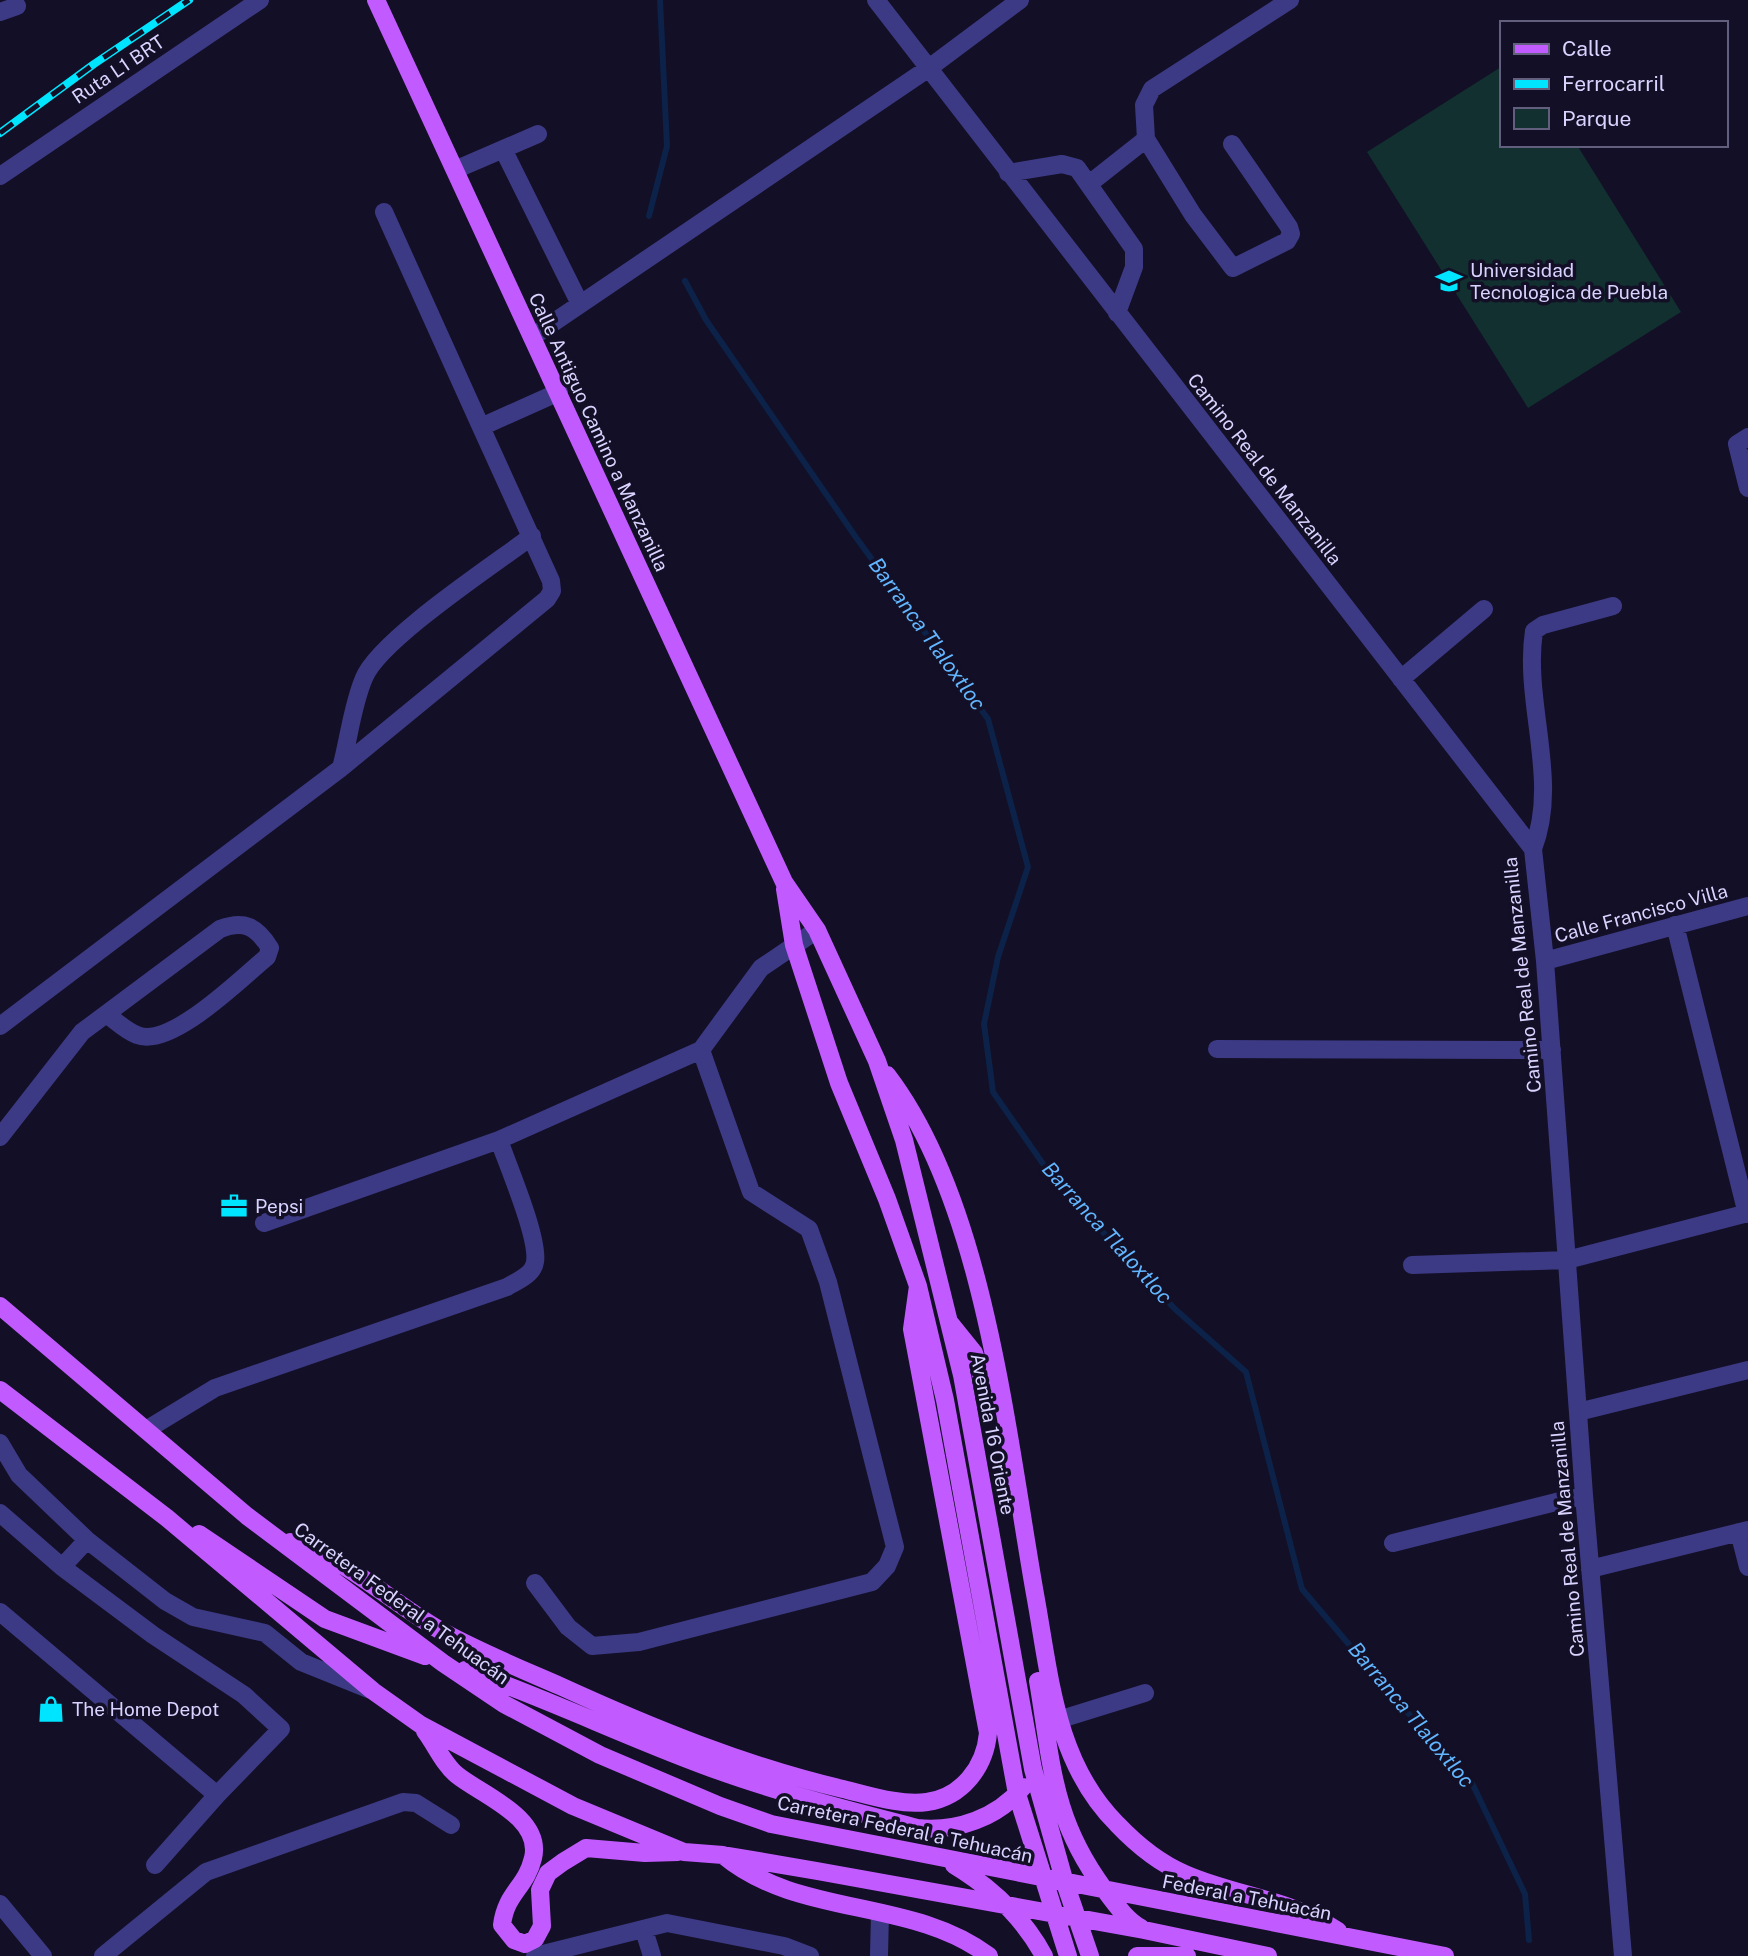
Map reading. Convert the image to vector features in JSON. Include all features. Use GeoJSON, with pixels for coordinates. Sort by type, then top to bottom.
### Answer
{"type":"FeatureCollection","features":[{"type":"Feature","properties":{"kind":"main road","name":"Calle Antiguo Camino a Manzanilla"},"geometry":{"type":"LineString","coordinates":[[376,0],[457,169],[531,337],[559,392],[783,882],[817,930]]}},
{"type":"Feature","properties":{"kind":"main road","name":"Calle Antiguo Camino a Manzanilla"},"geometry":{"type":"LineString","coordinates":[[783,882],[794,945]]}},
{"type":"Feature","properties":{"kind":"main road","name":"Avenida 16 Oriente"},"geometry":{"type":"LineString","coordinates":[[817,930],[877,1061],[904,1140],[962,1375],[1033,1769],[1065,1883],[1090,1956]]}},
{"type":"Feature","properties":{"kind":"main road","name":"Avenida 16 Oriente"},"geometry":{"type":"LineString","coordinates":[[794,945],[839,1083],[918,1286],[946,1400],[1017,1794],[1068,1956]]}},
{"type":"Feature","properties":{"kind":"main road"},"geometry":{"type":"LineString","coordinates":[[877,1061],[903,1097],[928,1143],[961,1227],[983,1306],[1058,1720],[1075,1768],[1088,1789],[1119,1826],[1153,1856],[1201,1880],[1296,1908],[1346,1937]]}},
{"type":"Feature","properties":{"kind":"main road"},"geometry":{"type":"LineString","coordinates":[[910,1263],[948,1321],[974,1353],[990,1398],[1056,1796],[1075,1843],[1105,1891],[1127,1917],[1144,1930]]}},
{"type":"Feature","properties":{"kind":"main road"},"geometry":{"type":"LineString","coordinates":[[279,1539],[314,1550],[414,1615],[470,1646],[662,1731],[751,1763],[822,1784],[910,1802],[938,1800],[961,1787],[977,1769],[987,1746],[988,1733],[912,1329],[918,1286]]}},
{"type":"Feature","properties":{"kind":"main road","name":"Carretera Federal a Tehuacán"},"geometry":{"type":"LineString","coordinates":[[0,1306],[279,1539],[443,1663],[504,1704],[600,1755],[720,1807],[771,1824],[1042,1878]]}},
{"type":"Feature","properties":{"kind":"main road"},"geometry":{"type":"LineString","coordinates":[[0,1390],[167,1518],[373,1691],[421,1725],[573,1806],[684,1852]]}},
{"type":"Feature","properties":{"kind":"main road"},"geometry":{"type":"LineString","coordinates":[[167,1518],[224,1549],[325,1619],[536,1695],[667,1751],[741,1779],[918,1828],[962,1826],[994,1811],[1017,1794],[1033,1769]]}},
{"type":"Feature","properties":{"kind":"main road"},"geometry":{"type":"LineString","coordinates":[[421,1725],[456,1774],[491,1795],[515,1814],[531,1835],[535,1855],[526,1878],[504,1905],[502,1925],[514,1940],[525,1944],[536,1940],[542,1926],[540,1890],[548,1873],[586,1848],[723,1855],[1144,1930],[1268,1956]]}},
{"type":"Feature","properties":{"kind":"main road"},"geometry":{"type":"LineString","coordinates":[[723,1855],[742,1871],[785,1890],[880,1913],[950,1934],[989,1956]]}},
{"type":"Feature","properties":{"kind":"main road"},"geometry":{"type":"LineString","coordinates":[[944,1860],[1007,1905],[1025,1926],[1044,1956]]}},
{"type":"Feature","properties":{"kind":"main road","name":"Federal a Tehuacán"},"geometry":{"type":"LineString","coordinates":[[1042,1878],[1445,1956]]}},
{"type":"Feature","properties":{"kind":"main road"},"geometry":{"type":"LineString","coordinates":[[1137,1956],[1187,1956]]}},
{"type":"Feature","properties":{"kind":"street","name":"Ruta L1 BRT"},"geometry":{"type":"LineString","coordinates":[[0,164],[242,0]]}},
{"type":"Feature","properties":{"kind":"street","name":"Ruta L1 BRT"},"geometry":{"type":"LineString","coordinates":[[0,176],[260,0]]}},
{"type":"Feature","properties":{"kind":"street","name":"Camino Real de Manzanilla"},"geometry":{"type":"LineString","coordinates":[[876,0],[1533,849],[1545,961],[1584,1495],[1623,1956]]}},
{"type":"Feature","properties":{"kind":"street"},"geometry":{"type":"LineString","coordinates":[[531,337],[929,68],[1020,0]]}},
{"type":"Feature","properties":{"kind":"street"},"geometry":{"type":"LineString","coordinates":[[1232,144],[1289,227],[1291,234],[1287,241],[1233,268],[1194,215],[1146,139],[1144,105],[1152,89],[1290,0]]}},
{"type":"Feature","properties":{"kind":"street"},"geometry":{"type":"LineString","coordinates":[[457,169],[538,134]]}},
{"type":"Feature","properties":{"kind":"street"},"geometry":{"type":"LineString","coordinates":[[1089,184],[1146,139]]}},
{"type":"Feature","properties":{"kind":"street"},"geometry":{"type":"LineString","coordinates":[[503,149],[580,304]]}},
{"type":"Feature","properties":{"kind":"street"},"geometry":{"type":"LineString","coordinates":[[1008,173],[1062,164],[1077,168],[1134,249],[1134,267],[1117,313]]}},
{"type":"Feature","properties":{"kind":"street"},"geometry":{"type":"LineString","coordinates":[[0,1026],[341,768],[547,599],[552,591],[551,582],[532,536],[384,212]]}},
{"type":"Feature","properties":{"kind":"street"},"geometry":{"type":"LineString","coordinates":[[481,427],[559,392]]}},
{"type":"Feature","properties":{"kind":"street"},"geometry":{"type":"LineString","coordinates":[[1743,440],[1748,488]]}},
{"type":"Feature","properties":{"kind":"street"},"geometry":{"type":"LineString","coordinates":[[341,768],[364,678],[375,660],[406,631],[532,536]]}},
{"type":"Feature","properties":{"kind":"street"},"geometry":{"type":"LineString","coordinates":[[1533,849],[1540,832],[1543,788],[1534,631],[1544,625],[1613,606]]}},
{"type":"Feature","properties":{"kind":"street"},"geometry":{"type":"LineString","coordinates":[[1401,679],[1484,609]]}},
{"type":"Feature","properties":{"kind":"street","name":"Calle Francisco Villa"},"geometry":{"type":"LineString","coordinates":[[1545,961],[1748,906]]}},
{"type":"Feature","properties":{"kind":"street"},"geometry":{"type":"LineString","coordinates":[[0,1137],[82,1032],[106,1014],[220,929],[236,923],[248,924],[261,934],[270,948],[267,957],[180,1028],[159,1036],[139,1036],[106,1014]]}},
{"type":"Feature","properties":{"kind":"street"},"geometry":{"type":"LineString","coordinates":[[1412,1265],[1567,1260],[1748,1214],[1675,925]]}},
{"type":"Feature","properties":{"kind":"street"},"geometry":{"type":"LineString","coordinates":[[264,1223],[499,1140],[701,1050],[761,968],[817,930]]}},
{"type":"Feature","properties":{"kind":"street"},"geometry":{"type":"LineString","coordinates":[[1217,1049],[1552,1050]]}},
{"type":"Feature","properties":{"kind":"street"},"geometry":{"type":"LineString","coordinates":[[536,1583],[568,1627],[583,1642],[592,1646],[639,1642],[872,1582],[887,1566],[895,1547],[828,1282],[809,1229],[751,1192],[701,1050]]}},
{"type":"Feature","properties":{"kind":"street"},"geometry":{"type":"LineString","coordinates":[[146,1430],[215,1388],[507,1287],[528,1275],[535,1264],[534,1244],[499,1140]]}},
{"type":"Feature","properties":{"kind":"street"},"geometry":{"type":"LineString","coordinates":[[1578,1412],[1748,1370]]}},
{"type":"Feature","properties":{"kind":"street"},"geometry":{"type":"LineString","coordinates":[[0,1443],[19,1475],[87,1540],[166,1601],[193,1617],[265,1633],[302,1662],[373,1691]]}},
{"type":"Feature","properties":{"kind":"street"},"geometry":{"type":"LineString","coordinates":[[1393,1543],[1584,1495]]}},
{"type":"Feature","properties":{"kind":"street"},"geometry":{"type":"LineString","coordinates":[[0,1513],[62,1567],[153,1635],[244,1695],[281,1729],[155,1865]]}},
{"type":"Feature","properties":{"kind":"street"},"geometry":{"type":"LineString","coordinates":[[1590,1569],[1744,1531],[1748,1567]]}},
{"type":"Feature","properties":{"kind":"street"},"geometry":{"type":"LineString","coordinates":[[62,1567],[87,1540]]}},
{"type":"Feature","properties":{"kind":"street"},"geometry":{"type":"LineString","coordinates":[[0,1612],[217,1795]]}},
{"type":"Feature","properties":{"kind":"street"},"geometry":{"type":"LineString","coordinates":[[1058,1720],[1145,1693]]}},
{"type":"Feature","properties":{"kind":"street"},"geometry":{"type":"LineString","coordinates":[[103,1956],[206,1872],[403,1802],[416,1803],[451,1825]]}},
{"type":"Feature","properties":{"kind":"street"},"geometry":{"type":"LineString","coordinates":[[0,1904],[43,1956]]}},
{"type":"Feature","properties":{"kind":"street"},"geometry":{"type":"LineString","coordinates":[[879,1956],[880,1913]]}},
{"type":"Feature","properties":{"kind":"street"},"geometry":{"type":"LineString","coordinates":[[535,1956],[667,1923],[783,1946],[810,1956]]}},
{"type":"Feature","properties":{"kind":"street"},"geometry":{"type":"LineString","coordinates":[[644,1930],[652,1956]]}},
{"type":"Feature","properties":{"kind":"street"},"geometry":{"type":"LineString","coordinates":[[754,1956],[783,1946]]}},
{"type":"Feature","properties":{"kind":"green space"},"geometry":{"type":"Polygon","coordinates":[[[1500,68],[1500,147],[1578,147],[1681,312],[1528,408],[1367,152],[1500,68]]]}},
{"type":"Feature","properties":{"kind":"waterway","name":"Barranca Tlaloxtloc"},"geometry":{"type":"LineString","coordinates":[[649,216],[667,146],[660,0]]}},
{"type":"Feature","properties":{"kind":"waterway","name":"Barranca Tlaloxtloc"},"geometry":{"type":"LineString","coordinates":[[685,281],[706,320],[855,536],[988,719],[1028,867],[998,957],[984,1024],[993,1092],[1055,1181],[1175,1309],[1246,1372],[1302,1589],[1396,1700],[1472,1783],[1525,1894],[1529,1940]]}},
{"type":"Feature","properties":{"kind":"railway"},"geometry":{"type":"LineString","coordinates":[[0,133],[94,64],[189,0]]}},
{"type":"Feature","properties":{"kind":"place","name":"Universidad Tecnologica de Puebla"},"geometry":{"type":"Point","coordinates":[1449,281]}},
{"type":"Feature","properties":{"kind":"place","name":"Pepsi"},"geometry":{"type":"Point","coordinates":[234,1206]}},
{"type":"Feature","properties":{"kind":"place","name":"The Home Depot"},"geometry":{"type":"Point","coordinates":[51,1709]}}]}
